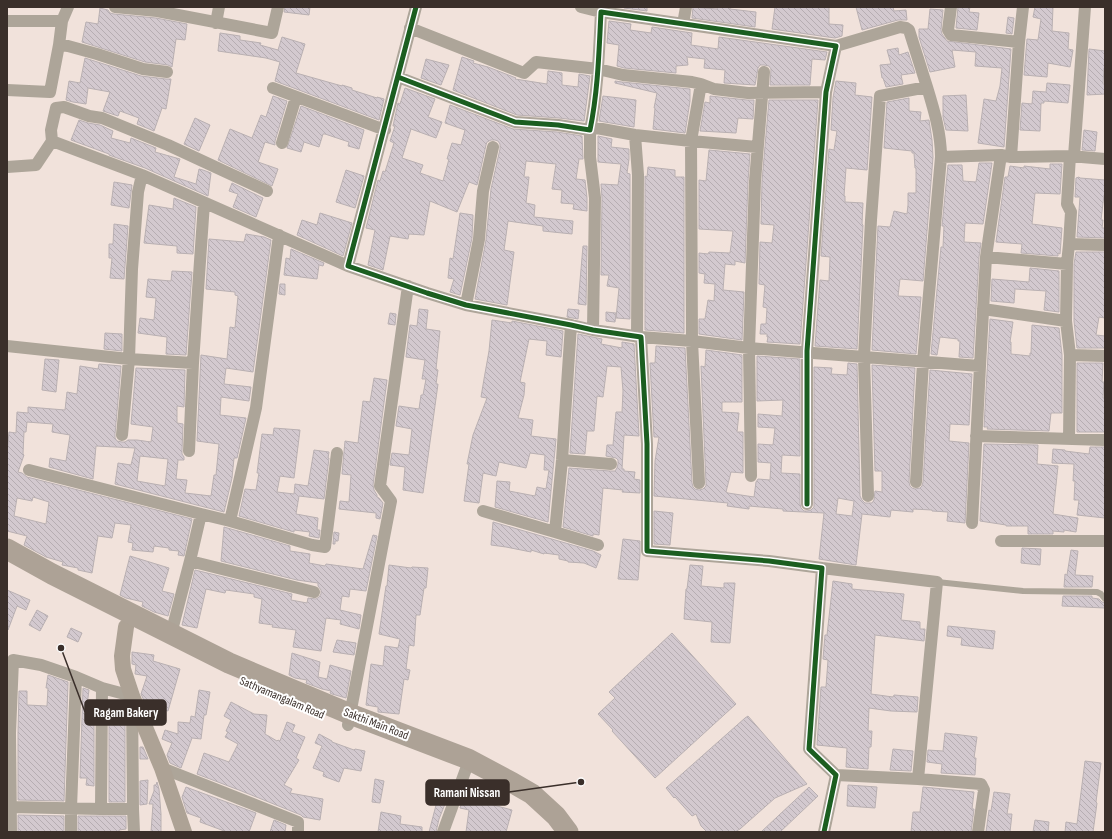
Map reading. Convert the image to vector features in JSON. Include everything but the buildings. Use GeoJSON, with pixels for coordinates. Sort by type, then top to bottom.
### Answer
{"type":"FeatureCollection","features":[{"type":"Feature","properties":{"kind":"highway","name":"Sakthi Main Road"},"geometry":{"type":"LineString","coordinates":[[7,549],[52,574],[229,663],[349,720],[468,759],[532,794],[556,816],[568,832]]}},
{"type":"Feature","properties":{"kind":"highway","name":"Sathyamangalam Road"},"geometry":{"type":"LineString","coordinates":[[7,564],[47,587],[126,627],[286,702],[349,720],[466,769],[507,791],[527,805],[555,832]]}},
{"type":"Feature","properties":{"kind":"street"},"geometry":{"type":"LineString","coordinates":[[7,90],[50,92],[62,21],[68,7]]}},
{"type":"Feature","properties":{"kind":"street"},"geometry":{"type":"LineString","coordinates":[[115,7],[157,9],[272,34],[278,7]]}},
{"type":"Feature","properties":{"kind":"street"},"geometry":{"type":"LineString","coordinates":[[216,23],[219,7]]}},
{"type":"Feature","properties":{"kind":"street"},"geometry":{"type":"LineString","coordinates":[[348,266],[416,7]]}},
{"type":"Feature","properties":{"kind":"street"},"geometry":{"type":"LineString","coordinates":[[581,7],[602,12],[620,11],[683,24],[836,46],[900,27],[909,30],[934,108],[941,144],[923,362],[916,482]]}},
{"type":"Feature","properties":{"kind":"street"},"geometry":{"type":"LineString","coordinates":[[683,24],[686,7]]}},
{"type":"Feature","properties":{"kind":"street"},"geometry":{"type":"LineString","coordinates":[[951,7],[948,30],[951,35],[1020,42]]}},
{"type":"Feature","properties":{"kind":"street"},"geometry":{"type":"LineString","coordinates":[[972,523],[986,257],[1006,156],[1023,7]]}},
{"type":"Feature","properties":{"kind":"street"},"geometry":{"type":"LineString","coordinates":[[1068,439],[1070,355],[1066,321],[1071,212],[1067,204],[1085,7]]}},
{"type":"Feature","properties":{"kind":"street"},"geometry":{"type":"LineString","coordinates":[[593,330],[595,198],[590,163],[590,128],[598,69],[602,12]]}},
{"type":"Feature","properties":{"kind":"street"},"geometry":{"type":"LineString","coordinates":[[7,21],[62,21]]}},
{"type":"Feature","properties":{"kind":"street"},"geometry":{"type":"LineString","coordinates":[[410,28],[524,73],[536,62],[598,69],[623,75],[692,82],[714,89],[748,93],[826,92]]}},
{"type":"Feature","properties":{"kind":"street"},"geometry":{"type":"LineString","coordinates":[[59,45],[90,52],[143,69],[167,72]]}},
{"type":"Feature","properties":{"kind":"street"},"geometry":{"type":"LineString","coordinates":[[807,504],[807,352],[826,92],[836,46]]}},
{"type":"Feature","properties":{"kind":"street"},"geometry":{"type":"LineString","coordinates":[[751,476],[749,348],[755,181],[764,72]]}},
{"type":"Feature","properties":{"kind":"street"},"geometry":{"type":"LineString","coordinates":[[398,77],[515,122],[590,128],[635,135],[757,147]]}},
{"type":"Feature","properties":{"kind":"street"},"geometry":{"type":"LineString","coordinates":[[699,482],[692,341],[691,141],[701,84]]}},
{"type":"Feature","properties":{"kind":"street"},"geometry":{"type":"LineString","coordinates":[[868,496],[864,356],[880,96],[927,87]]}},
{"type":"Feature","properties":{"kind":"street"},"geometry":{"type":"LineString","coordinates":[[273,88],[384,130]]}},
{"type":"Feature","properties":{"kind":"street"},"geometry":{"type":"LineString","coordinates":[[282,143],[296,97]]}},
{"type":"Feature","properties":{"kind":"street"},"geometry":{"type":"LineString","coordinates":[[7,167],[36,165],[52,141],[51,130],[56,108],[64,107],[88,116],[102,118],[168,145],[267,191]]}},
{"type":"Feature","properties":{"kind":"street"},"geometry":{"type":"LineString","coordinates":[[635,135],[638,175],[639,337],[647,444],[646,551],[769,561],[938,582],[918,779]]}},
{"type":"Feature","properties":{"kind":"street"},"geometry":{"type":"LineString","coordinates":[[52,141],[142,174],[348,266],[466,305],[593,330],[639,337],[692,341],[749,348],[980,366]]}},
{"type":"Feature","properties":{"kind":"street"},"geometry":{"type":"LineString","coordinates":[[466,305],[479,239],[483,191],[493,147]]}},
{"type":"Feature","properties":{"kind":"street"},"geometry":{"type":"LineString","coordinates":[[941,157],[1072,156],[1105,159]]}},
{"type":"Feature","properties":{"kind":"street"},"geometry":{"type":"LineString","coordinates":[[122,435],[130,359],[132,270],[138,192],[142,174]]}},
{"type":"Feature","properties":{"kind":"street"},"geometry":{"type":"LineString","coordinates":[[189,451],[193,363],[204,203]]}},
{"type":"Feature","properties":{"kind":"street"},"geometry":{"type":"LineString","coordinates":[[230,521],[256,408],[279,235]]}},
{"type":"Feature","properties":{"kind":"street"},"geometry":{"type":"LineString","coordinates":[[1069,244],[1105,245]]}},
{"type":"Feature","properties":{"kind":"street"},"geometry":{"type":"LineString","coordinates":[[986,257],[1068,264]]}},
{"type":"Feature","properties":{"kind":"street"},"geometry":{"type":"LineString","coordinates":[[349,720],[391,501],[380,486],[408,286]]}},
{"type":"Feature","properties":{"kind":"street"},"geometry":{"type":"LineString","coordinates":[[983,309],[1066,321]]}},
{"type":"Feature","properties":{"kind":"street"},"geometry":{"type":"LineString","coordinates":[[556,532],[571,325]]}},
{"type":"Feature","properties":{"kind":"street"},"geometry":{"type":"LineString","coordinates":[[7,346],[130,359],[193,363]]}},
{"type":"Feature","properties":{"kind":"street"},"geometry":{"type":"LineString","coordinates":[[1070,355],[1105,356]]}},
{"type":"Feature","properties":{"kind":"street"},"geometry":{"type":"LineString","coordinates":[[976,436],[1105,440]]}},
{"type":"Feature","properties":{"kind":"street"},"geometry":{"type":"LineString","coordinates":[[29,470],[230,521],[312,545],[325,547],[337,453]]}},
{"type":"Feature","properties":{"kind":"street"},"geometry":{"type":"LineString","coordinates":[[562,460],[610,464]]}},
{"type":"Feature","properties":{"kind":"street"},"geometry":{"type":"LineString","coordinates":[[483,512],[598,545]]}},
{"type":"Feature","properties":{"kind":"street"},"geometry":{"type":"LineString","coordinates":[[171,634],[201,514]]}},
{"type":"Feature","properties":{"kind":"street"},"geometry":{"type":"LineString","coordinates":[[1001,542],[1105,541]]}},
{"type":"Feature","properties":{"kind":"street"},"geometry":{"type":"LineString","coordinates":[[190,561],[314,592]]}},
{"type":"Feature","properties":{"kind":"street"},"geometry":{"type":"LineString","coordinates":[[822,568],[809,749],[836,775],[981,784],[984,790],[978,832]]}},
{"type":"Feature","properties":{"kind":"street"},"geometry":{"type":"LineString","coordinates":[[126,627],[122,656],[123,669],[132,696],[162,768],[184,832]]}},
{"type":"Feature","properties":{"kind":"street"},"geometry":{"type":"LineString","coordinates":[[11,832],[10,733],[13,660],[41,665],[102,688],[132,696]]}},
{"type":"Feature","properties":{"kind":"street"},"geometry":{"type":"LineString","coordinates":[[71,832],[76,677]]}},
{"type":"Feature","properties":{"kind":"street"},"geometry":{"type":"LineString","coordinates":[[101,810],[102,688]]}},
{"type":"Feature","properties":{"kind":"street"},"geometry":{"type":"LineString","coordinates":[[132,696],[134,832]]}},
{"type":"Feature","properties":{"kind":"street"},"geometry":{"type":"LineString","coordinates":[[162,768],[298,822],[298,832]]}},
{"type":"Feature","properties":{"kind":"street"},"geometry":{"type":"LineString","coordinates":[[443,832],[466,769]]}},
{"type":"Feature","properties":{"kind":"street"},"geometry":{"type":"LineString","coordinates":[[824,832],[836,775]]}},
{"type":"Feature","properties":{"kind":"street"},"geometry":{"type":"LineString","coordinates":[[11,806],[101,810],[133,809]]}},
{"type":"Feature","properties":{"kind":"lane"},"geometry":{"type":"LineString","coordinates":[[938,582],[1023,591],[1097,592],[1105,599]]}},
{"type":"Feature","properties":{"kind":"cycle path"},"geometry":{"type":"LineString","coordinates":[[416,7],[348,266],[466,305],[593,330],[641,337],[647,444],[647,551],[769,561],[822,568],[809,749],[836,775],[824,832]]}},
{"type":"Feature","properties":{"kind":"cycle path"},"geometry":{"type":"LineString","coordinates":[[398,77],[515,122],[558,125],[590,130],[599,56],[601,12],[836,46],[826,92],[807,351],[807,504]]}},
{"type":"Feature","properties":{"kind":"place","name":"Ragam Bakery"},"geometry":{"type":"Point","coordinates":[61,648]}},
{"type":"Feature","properties":{"kind":"place","name":"Ramani Nissan"},"geometry":{"type":"Point","coordinates":[581,782]}}]}
